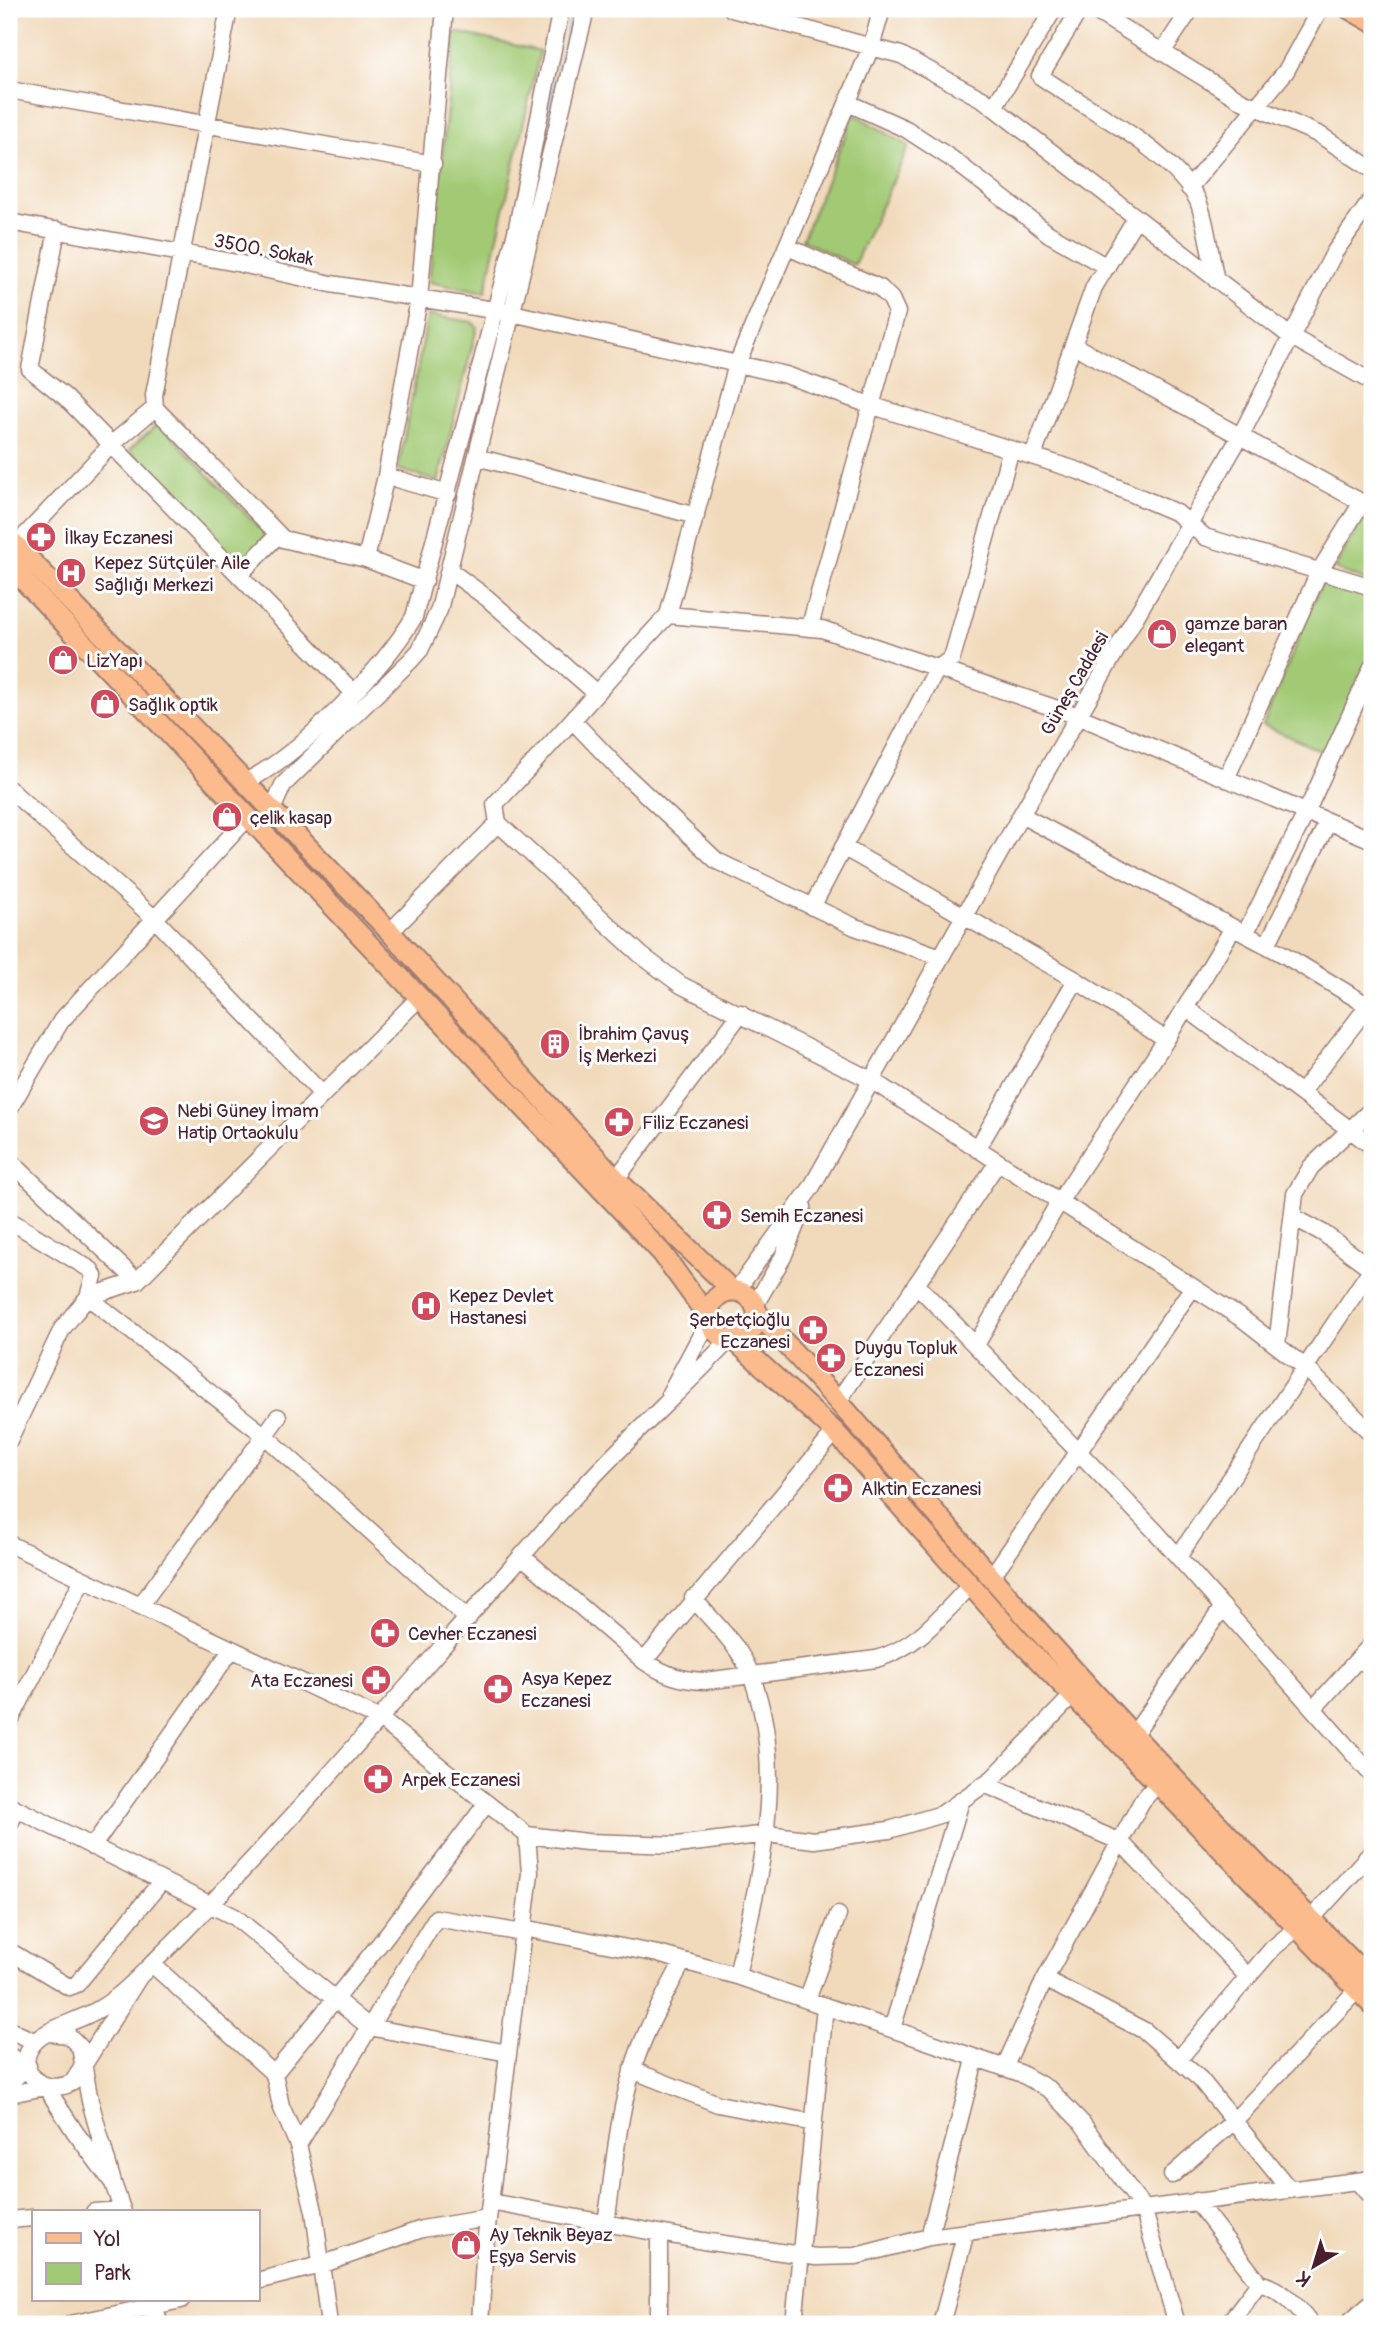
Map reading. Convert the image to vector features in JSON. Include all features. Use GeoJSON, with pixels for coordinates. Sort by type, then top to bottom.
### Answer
{"type":"FeatureCollection","features":[{"type":"Feature","properties":{"kind":"main road"},"geometry":{"type":"LineString","coordinates":[[1349,9],[1372,22]]}},
{"type":"Feature","properties":{"kind":"main road"},"geometry":{"type":"LineString","coordinates":[[12,541],[390,932],[616,1179],[735,1291],[747,1296],[992,1576],[1304,1923]]}},
{"type":"Feature","properties":{"kind":"main road"},"geometry":{"type":"LineString","coordinates":[[11,573],[249,816],[663,1253],[717,1334],[732,1339],[835,1432],[1073,1695],[1158,1783],[1365,1985],[1372,2006]]}},
{"type":"Feature","properties":{"kind":"main road"},"geometry":{"type":"LineString","coordinates":[[709,1319],[715,1298],[735,1291]]}},
{"type":"Feature","properties":{"kind":"main road"},"geometry":{"type":"LineString","coordinates":[[732,1339],[748,1334],[753,1328],[756,1309]]}},
{"type":"Feature","properties":{"kind":"street"},"geometry":{"type":"LineString","coordinates":[[229,9],[153,395],[155,408],[278,535],[366,559],[425,580]]}},
{"type":"Feature","properties":{"kind":"street"},"geometry":{"type":"LineString","coordinates":[[366,559],[386,476],[419,299],[445,9]]}},
{"type":"Feature","properties":{"kind":"street"},"geometry":{"type":"LineString","coordinates":[[245,782],[263,773],[284,757],[354,693],[397,646],[414,617],[516,232],[561,9]]}},
{"type":"Feature","properties":{"kind":"street"},"geometry":{"type":"LineString","coordinates":[[272,810],[283,786],[421,650],[439,610],[586,9]]}},
{"type":"Feature","properties":{"kind":"street"},"geometry":{"type":"LineString","coordinates":[[732,9],[901,55],[994,107],[1290,336],[1372,382]]}},
{"type":"Feature","properties":{"kind":"street"},"geometry":{"type":"LineString","coordinates":[[882,9],[872,47],[737,364],[668,615],[595,692],[574,722],[495,804],[498,823],[640,955],[681,985],[872,1080],[1244,1320],[1306,1368],[1372,1434]]}},
{"type":"Feature","properties":{"kind":"street"},"geometry":{"type":"LineString","coordinates":[[994,107],[1054,9]]}},
{"type":"Feature","properties":{"kind":"street"},"geometry":{"type":"LineString","coordinates":[[1080,9],[1040,76],[1086,109],[1116,123],[1178,174],[1197,199],[1216,280]]}},
{"type":"Feature","properties":{"kind":"street"},"geometry":{"type":"LineString","coordinates":[[1092,9],[1257,107],[1320,135],[1372,169]]}},
{"type":"Feature","properties":{"kind":"street"},"geometry":{"type":"LineString","coordinates":[[1163,51],[1191,9]]}},
{"type":"Feature","properties":{"kind":"street"},"geometry":{"type":"LineString","coordinates":[[1189,188],[1286,71],[1320,9]]}},
{"type":"Feature","properties":{"kind":"street"},"geometry":{"type":"LineString","coordinates":[[9,90],[433,164]]}},
{"type":"Feature","properties":{"kind":"street"},"geometry":{"type":"LineString","coordinates":[[848,103],[906,129],[952,159],[1049,234],[1107,267]]}},
{"type":"Feature","properties":{"kind":"street","name":"Güneş Caddesi"},"geometry":{"type":"LineString","coordinates":[[811,1188],[1021,815],[1241,435],[1334,253],[1372,199]]}},
{"type":"Feature","properties":{"kind":"street"},"geometry":{"type":"LineString","coordinates":[[1032,456],[1094,287],[1136,218]]}},
{"type":"Feature","properties":{"kind":"street","name":"3500. Sokak"},"geometry":{"type":"LineString","coordinates":[[9,222],[419,299],[512,313],[786,376],[1079,471],[1157,503],[1205,537],[1372,587]]}},
{"type":"Feature","properties":{"kind":"street"},"geometry":{"type":"LineString","coordinates":[[57,230],[30,369],[65,397],[354,693]]}},
{"type":"Feature","properties":{"kind":"street"},"geometry":{"type":"LineString","coordinates":[[788,247],[874,284],[886,293],[897,312],[810,626]]}},
{"type":"Feature","properties":{"kind":"street"},"geometry":{"type":"LineString","coordinates":[[1073,345],[1367,506],[1319,572],[1226,779]]}},
{"type":"Feature","properties":{"kind":"street"},"geometry":{"type":"LineString","coordinates":[[12,541],[111,444],[155,408]]}},
{"type":"Feature","properties":{"kind":"street"},"geometry":{"type":"LineString","coordinates":[[812,907],[937,669],[953,658],[1011,449]]}},
{"type":"Feature","properties":{"kind":"street"},"geometry":{"type":"LineString","coordinates":[[477,457],[696,516]]}},
{"type":"Feature","properties":{"kind":"street"},"geometry":{"type":"LineString","coordinates":[[386,476],[448,494]]}},
{"type":"Feature","properties":{"kind":"street"},"geometry":{"type":"LineString","coordinates":[[239,575],[278,535]]}},
{"type":"Feature","properties":{"kind":"street"},"geometry":{"type":"LineString","coordinates":[[450,571],[487,598],[595,692]]}},
{"type":"Feature","properties":{"kind":"street"},"geometry":{"type":"LineString","coordinates":[[668,615],[810,626],[1078,716],[1372,840]]}},
{"type":"Feature","properties":{"kind":"street"},"geometry":{"type":"LineString","coordinates":[[976,1345],[1059,1202],[1239,931],[1306,813],[1372,667]]}},
{"type":"Feature","properties":{"kind":"street"},"geometry":{"type":"LineString","coordinates":[[574,722],[621,771],[717,861],[855,927],[941,957]]}},
{"type":"Feature","properties":{"kind":"street"},"geometry":{"type":"LineString","coordinates":[[10,793],[155,919],[322,1094]]}},
{"type":"Feature","properties":{"kind":"street"},"geometry":{"type":"LineString","coordinates":[[1021,815],[1267,946],[1370,1007],[1301,1093]]}},
{"type":"Feature","properties":{"kind":"street"},"geometry":{"type":"LineString","coordinates":[[9,1109],[61,1021],[249,816]]}},
{"type":"Feature","properties":{"kind":"street"},"geometry":{"type":"LineString","coordinates":[[1267,946],[1328,822]]}},
{"type":"Feature","properties":{"kind":"street"},"geometry":{"type":"LineString","coordinates":[[390,932],[498,823]]}},
{"type":"Feature","properties":{"kind":"street"},"geometry":{"type":"LineString","coordinates":[[842,847],[1076,980],[1166,1040]]}},
{"type":"Feature","properties":{"kind":"street"},"geometry":{"type":"LineString","coordinates":[[977,1149],[1076,980]]}},
{"type":"Feature","properties":{"kind":"street"},"geometry":{"type":"LineString","coordinates":[[88,1297],[137,1281],[419,998]]}},
{"type":"Feature","properties":{"kind":"street"},"geometry":{"type":"LineString","coordinates":[[1186,1008],[1372,1146]]}},
{"type":"Feature","properties":{"kind":"street"},"geometry":{"type":"LineString","coordinates":[[616,1179],[741,1013]]}},
{"type":"Feature","properties":{"kind":"street"},"geometry":{"type":"LineString","coordinates":[[1277,1345],[1296,1194],[1311,1167],[1372,1109]]}},
{"type":"Feature","properties":{"kind":"street"},"geometry":{"type":"LineString","coordinates":[[9,1160],[137,1281]]}},
{"type":"Feature","properties":{"kind":"street"},"geometry":{"type":"LineString","coordinates":[[839,1400],[998,1162]]}},
{"type":"Feature","properties":{"kind":"street"},"geometry":{"type":"LineString","coordinates":[[735,1291],[811,1188]]}},
{"type":"Feature","properties":{"kind":"street"},"geometry":{"type":"LineString","coordinates":[[756,1309],[783,1257],[811,1188]]}},
{"type":"Feature","properties":{"kind":"street"},"geometry":{"type":"LineString","coordinates":[[1178,1557],[1372,1269],[1323,1233],[1293,1217]]}},
{"type":"Feature","properties":{"kind":"street"},"geometry":{"type":"LineString","coordinates":[[9,1220],[91,1270],[94,1276],[88,1297],[62,1329],[9,1440]]}},
{"type":"Feature","properties":{"kind":"street"},"geometry":{"type":"LineString","coordinates":[[916,1284],[1080,1451],[1315,1707],[1372,1775]]}},
{"type":"Feature","properties":{"kind":"street"},"geometry":{"type":"LineString","coordinates":[[992,1576],[1193,1287]]}},
{"type":"Feature","properties":{"kind":"street"},"geometry":{"type":"LineString","coordinates":[[88,1297],[264,1435],[468,1619]]}},
{"type":"Feature","properties":{"kind":"street"},"geometry":{"type":"LineString","coordinates":[[665,1401],[709,1319]]}},
{"type":"Feature","properties":{"kind":"street"},"geometry":{"type":"LineString","coordinates":[[139,1977],[73,2082],[55,2089],[37,2082],[28,2066],[29,2049],[34,2041],[102,2008],[139,1977],[209,1907],[380,1719],[575,1497],[665,1401],[732,1339]]}},
{"type":"Feature","properties":{"kind":"street"},"geometry":{"type":"LineString","coordinates":[[140,1606],[278,1417]]}},
{"type":"Feature","properties":{"kind":"street"},"geometry":{"type":"LineString","coordinates":[[644,1661],[693,1598],[835,1432]]}},
{"type":"Feature","properties":{"kind":"street"},"geometry":{"type":"LineString","coordinates":[[9,1544],[380,1719],[527,1835],[587,1842],[677,1845],[766,1834],[814,1840],[889,1830],[942,1814],[961,1801],[984,1784],[1073,1695]]}},
{"type":"Feature","properties":{"kind":"street"},"geometry":{"type":"LineString","coordinates":[[523,1557],[644,1661],[666,1676],[687,1681],[751,1675],[897,1653],[910,1645],[971,1585]]}},
{"type":"Feature","properties":{"kind":"street"},"geometry":{"type":"LineString","coordinates":[[9,1723],[83,1579]]}},
{"type":"Feature","properties":{"kind":"street"},"geometry":{"type":"LineString","coordinates":[[693,1598],[737,1649],[751,1675],[767,1741],[766,1834],[737,1976]]}},
{"type":"Feature","properties":{"kind":"street"},"geometry":{"type":"LineString","coordinates":[[1134,1734],[1223,1607]]}},
{"type":"Feature","properties":{"kind":"street"},"geometry":{"type":"LineString","coordinates":[[1315,1707],[1365,1663],[1372,1644]]}},
{"type":"Feature","properties":{"kind":"street"},"geometry":{"type":"LineString","coordinates":[[92,1847],[232,1649]]}},
{"type":"Feature","properties":{"kind":"street"},"geometry":{"type":"LineString","coordinates":[[1004,2068],[1045,1979],[1142,1801],[1158,1783]]}},
{"type":"Feature","properties":{"kind":"street"},"geometry":{"type":"LineString","coordinates":[[984,1784],[1121,1842],[1248,1977]]}},
{"type":"Feature","properties":{"kind":"street"},"geometry":{"type":"LineString","coordinates":[[892,2029],[961,1801]]}},
{"type":"Feature","properties":{"kind":"street"},"geometry":{"type":"LineString","coordinates":[[274,2074],[382,1941],[487,1804]]}},
{"type":"Feature","properties":{"kind":"street"},"geometry":{"type":"LineString","coordinates":[[9,1825],[13,1807],[209,1907],[235,1917],[369,2026],[508,2053]]}},
{"type":"Feature","properties":{"kind":"street"},"geometry":{"type":"LineString","coordinates":[[481,2324],[489,2210],[530,1873],[527,1835]]}},
{"type":"Feature","properties":{"kind":"street"},"geometry":{"type":"LineString","coordinates":[[1178,2060],[1273,1948],[1304,1923],[1372,1852]]}},
{"type":"Feature","properties":{"kind":"street"},"geometry":{"type":"LineString","coordinates":[[9,1951],[69,1987],[77,1984],[161,1882]]}},
{"type":"Feature","properties":{"kind":"street"},"geometry":{"type":"LineString","coordinates":[[807,2000],[838,1915]]}},
{"type":"Feature","properties":{"kind":"street"},"geometry":{"type":"LineString","coordinates":[[298,2145],[436,1918],[523,1931],[683,1961],[737,1976],[1041,2083],[1056,2096],[1103,2150],[1122,2183],[1143,2208],[1177,2324]]}},
{"type":"Feature","properties":{"kind":"street"},"geometry":{"type":"LineString","coordinates":[[606,2223],[621,2120],[632,2070],[657,2010],[683,1961]]}},
{"type":"Feature","properties":{"kind":"street"},"geometry":{"type":"LineString","coordinates":[[152,1964],[274,2074],[281,2106],[298,2145],[314,2211],[329,2324]]}},
{"type":"Feature","properties":{"kind":"street"},"geometry":{"type":"LineString","coordinates":[[1045,1979],[1145,2031],[1199,2079],[1289,2189]]}},
{"type":"Feature","properties":{"kind":"street"},"geometry":{"type":"LineString","coordinates":[[1172,2175],[1234,2121],[1365,1985]]}},
{"type":"Feature","properties":{"kind":"street"},"geometry":{"type":"LineString","coordinates":[[794,2324],[825,2006]]}},
{"type":"Feature","properties":{"kind":"street"},"geometry":{"type":"LineString","coordinates":[[9,2030],[34,2041]]}},
{"type":"Feature","properties":{"kind":"street"},"geometry":{"type":"LineString","coordinates":[[50,2033],[59,2032],[75,2040],[83,2056],[83,2066],[113,2183],[123,2210]]}},
{"type":"Feature","properties":{"kind":"street"},"geometry":{"type":"LineString","coordinates":[[9,2056],[28,2066]]}},
{"type":"Feature","properties":{"kind":"street"},"geometry":{"type":"LineString","coordinates":[[929,2237],[975,2060]]}},
{"type":"Feature","properties":{"kind":"street"},"geometry":{"type":"LineString","coordinates":[[9,2083],[28,2066]]}},
{"type":"Feature","properties":{"kind":"street"},"geometry":{"type":"LineString","coordinates":[[632,2070],[718,2104],[814,2123]]}},
{"type":"Feature","properties":{"kind":"street"},"geometry":{"type":"LineString","coordinates":[[9,2094],[46,2087]]}},
{"type":"Feature","properties":{"kind":"street"},"geometry":{"type":"LineString","coordinates":[[46,2087],[113,2183]]}},
{"type":"Feature","properties":{"kind":"street"},"geometry":{"type":"LineString","coordinates":[[259,2280],[321,2265],[422,2229],[489,2210],[606,2223],[801,2255],[856,2256],[929,2237],[1365,2180],[1372,2198]]}},
{"type":"Feature","properties":{"kind":"street"},"geometry":{"type":"LineString","coordinates":[[1196,2201],[1259,2283],[1273,2287],[1298,2307],[1311,2324]]}},
{"type":"Feature","properties":{"kind":"street"},"geometry":{"type":"LineString","coordinates":[[9,2220],[32,2218]]}},
{"type":"Feature","properties":{"kind":"street"},"geometry":{"type":"LineString","coordinates":[[941,2324],[966,2232]]}},
{"type":"Feature","properties":{"kind":"street"},"geometry":{"type":"LineString","coordinates":[[659,2233],[659,2324]]}},
{"type":"Feature","properties":{"kind":"street"},"geometry":{"type":"LineString","coordinates":[[1228,2324],[1259,2283]]}},
{"type":"Feature","properties":{"kind":"street"},"geometry":{"type":"LineString","coordinates":[[1347,2324],[1372,2302]]}},
{"type":"Feature","properties":{"kind":"street"},"geometry":{"type":"LineString","coordinates":[[71,2324],[153,2303],[160,2324]]}},
{"type":"Feature","properties":{"kind":"green space"},"geometry":{"type":"Polygon","coordinates":[[[455,32],[540,51],[485,293],[429,282],[455,32]]]}},
{"type":"Feature","properties":{"kind":"green space"},"geometry":{"type":"Polygon","coordinates":[[[854,114],[909,146],[854,265],[802,240],[854,114]]]}},
{"type":"Feature","properties":{"kind":"green space"},"geometry":{"type":"Polygon","coordinates":[[[428,315],[472,322],[477,327],[438,482],[398,469],[428,315]]]}},
{"type":"Feature","properties":{"kind":"green space"},"geometry":{"type":"Polygon","coordinates":[[[157,425],[161,425],[265,534],[259,546],[238,562],[129,450],[157,425]]]}},
{"type":"Feature","properties":{"kind":"green space"},"geometry":{"type":"Polygon","coordinates":[[[1362,516],[1372,516],[1372,583],[1335,569],[1362,516]]]}},
{"type":"Feature","properties":{"kind":"green space"},"geometry":{"type":"Polygon","coordinates":[[[1328,579],[1372,594],[1372,657],[1328,746],[1321,751],[1263,725],[1321,584],[1328,579]]]}},
{"type":"Feature","properties":{"kind":"waterway"},"geometry":{"type":"LineString","coordinates":[[541,146],[573,9]]}},
{"type":"Feature","properties":{"kind":"place","name":"İlkay Eczanesi"},"geometry":{"type":"Point","coordinates":[41,537]}},
{"type":"Feature","properties":{"kind":"place","name":"Kepez Sütçüler Aile Sağlığı Merkezi"},"geometry":{"type":"Point","coordinates":[71,573]}},
{"type":"Feature","properties":{"kind":"place","name":"gamze baran elegant"},"geometry":{"type":"Point","coordinates":[1162,634]}},
{"type":"Feature","properties":{"kind":"place","name":"LizYapı"},"geometry":{"type":"Point","coordinates":[63,660]}},
{"type":"Feature","properties":{"kind":"place","name":"Sağlık optik"},"geometry":{"type":"Point","coordinates":[105,704]}},
{"type":"Feature","properties":{"kind":"place","name":"çelik kasap"},"geometry":{"type":"Point","coordinates":[227,817]}},
{"type":"Feature","properties":{"kind":"place","name":"İbrahim Çavuş İş Merkezi"},"geometry":{"type":"Point","coordinates":[555,1044]}},
{"type":"Feature","properties":{"kind":"place","name":"Nebi Güney İmam Hatip Ortaokulu"},"geometry":{"type":"Point","coordinates":[154,1121]}},
{"type":"Feature","properties":{"kind":"place","name":"Filiz Eczanesi"},"geometry":{"type":"Point","coordinates":[619,1122]}},
{"type":"Feature","properties":{"kind":"place","name":"Semih Eczanesi"},"geometry":{"type":"Point","coordinates":[717,1215]}},
{"type":"Feature","properties":{"kind":"place","name":"Kepez Devlet Hastanesi"},"geometry":{"type":"Point","coordinates":[426,1306]}},
{"type":"Feature","properties":{"kind":"place","name":"Şerbetçioğlu Eczanesi"},"geometry":{"type":"Point","coordinates":[813,1330]}},
{"type":"Feature","properties":{"kind":"place","name":"Duygu Topluk Eczanesi"},"geometry":{"type":"Point","coordinates":[831,1358]}},
{"type":"Feature","properties":{"kind":"place","name":"Alktin Eczanesi"},"geometry":{"type":"Point","coordinates":[838,1488]}},
{"type":"Feature","properties":{"kind":"place","name":"Cevher Eczanesi"},"geometry":{"type":"Point","coordinates":[385,1633]}},
{"type":"Feature","properties":{"kind":"place","name":"Ata Eczanesi"},"geometry":{"type":"Point","coordinates":[376,1680]}},
{"type":"Feature","properties":{"kind":"place","name":"Asya Kepez Eczanesi"},"geometry":{"type":"Point","coordinates":[498,1689]}},
{"type":"Feature","properties":{"kind":"place","name":"Arpek Eczanesi"},"geometry":{"type":"Point","coordinates":[378,1779]}},
{"type":"Feature","properties":{"kind":"place","name":"Ay Teknik Beyaz Eşya Servis"},"geometry":{"type":"Point","coordinates":[466,2245]}}]}
